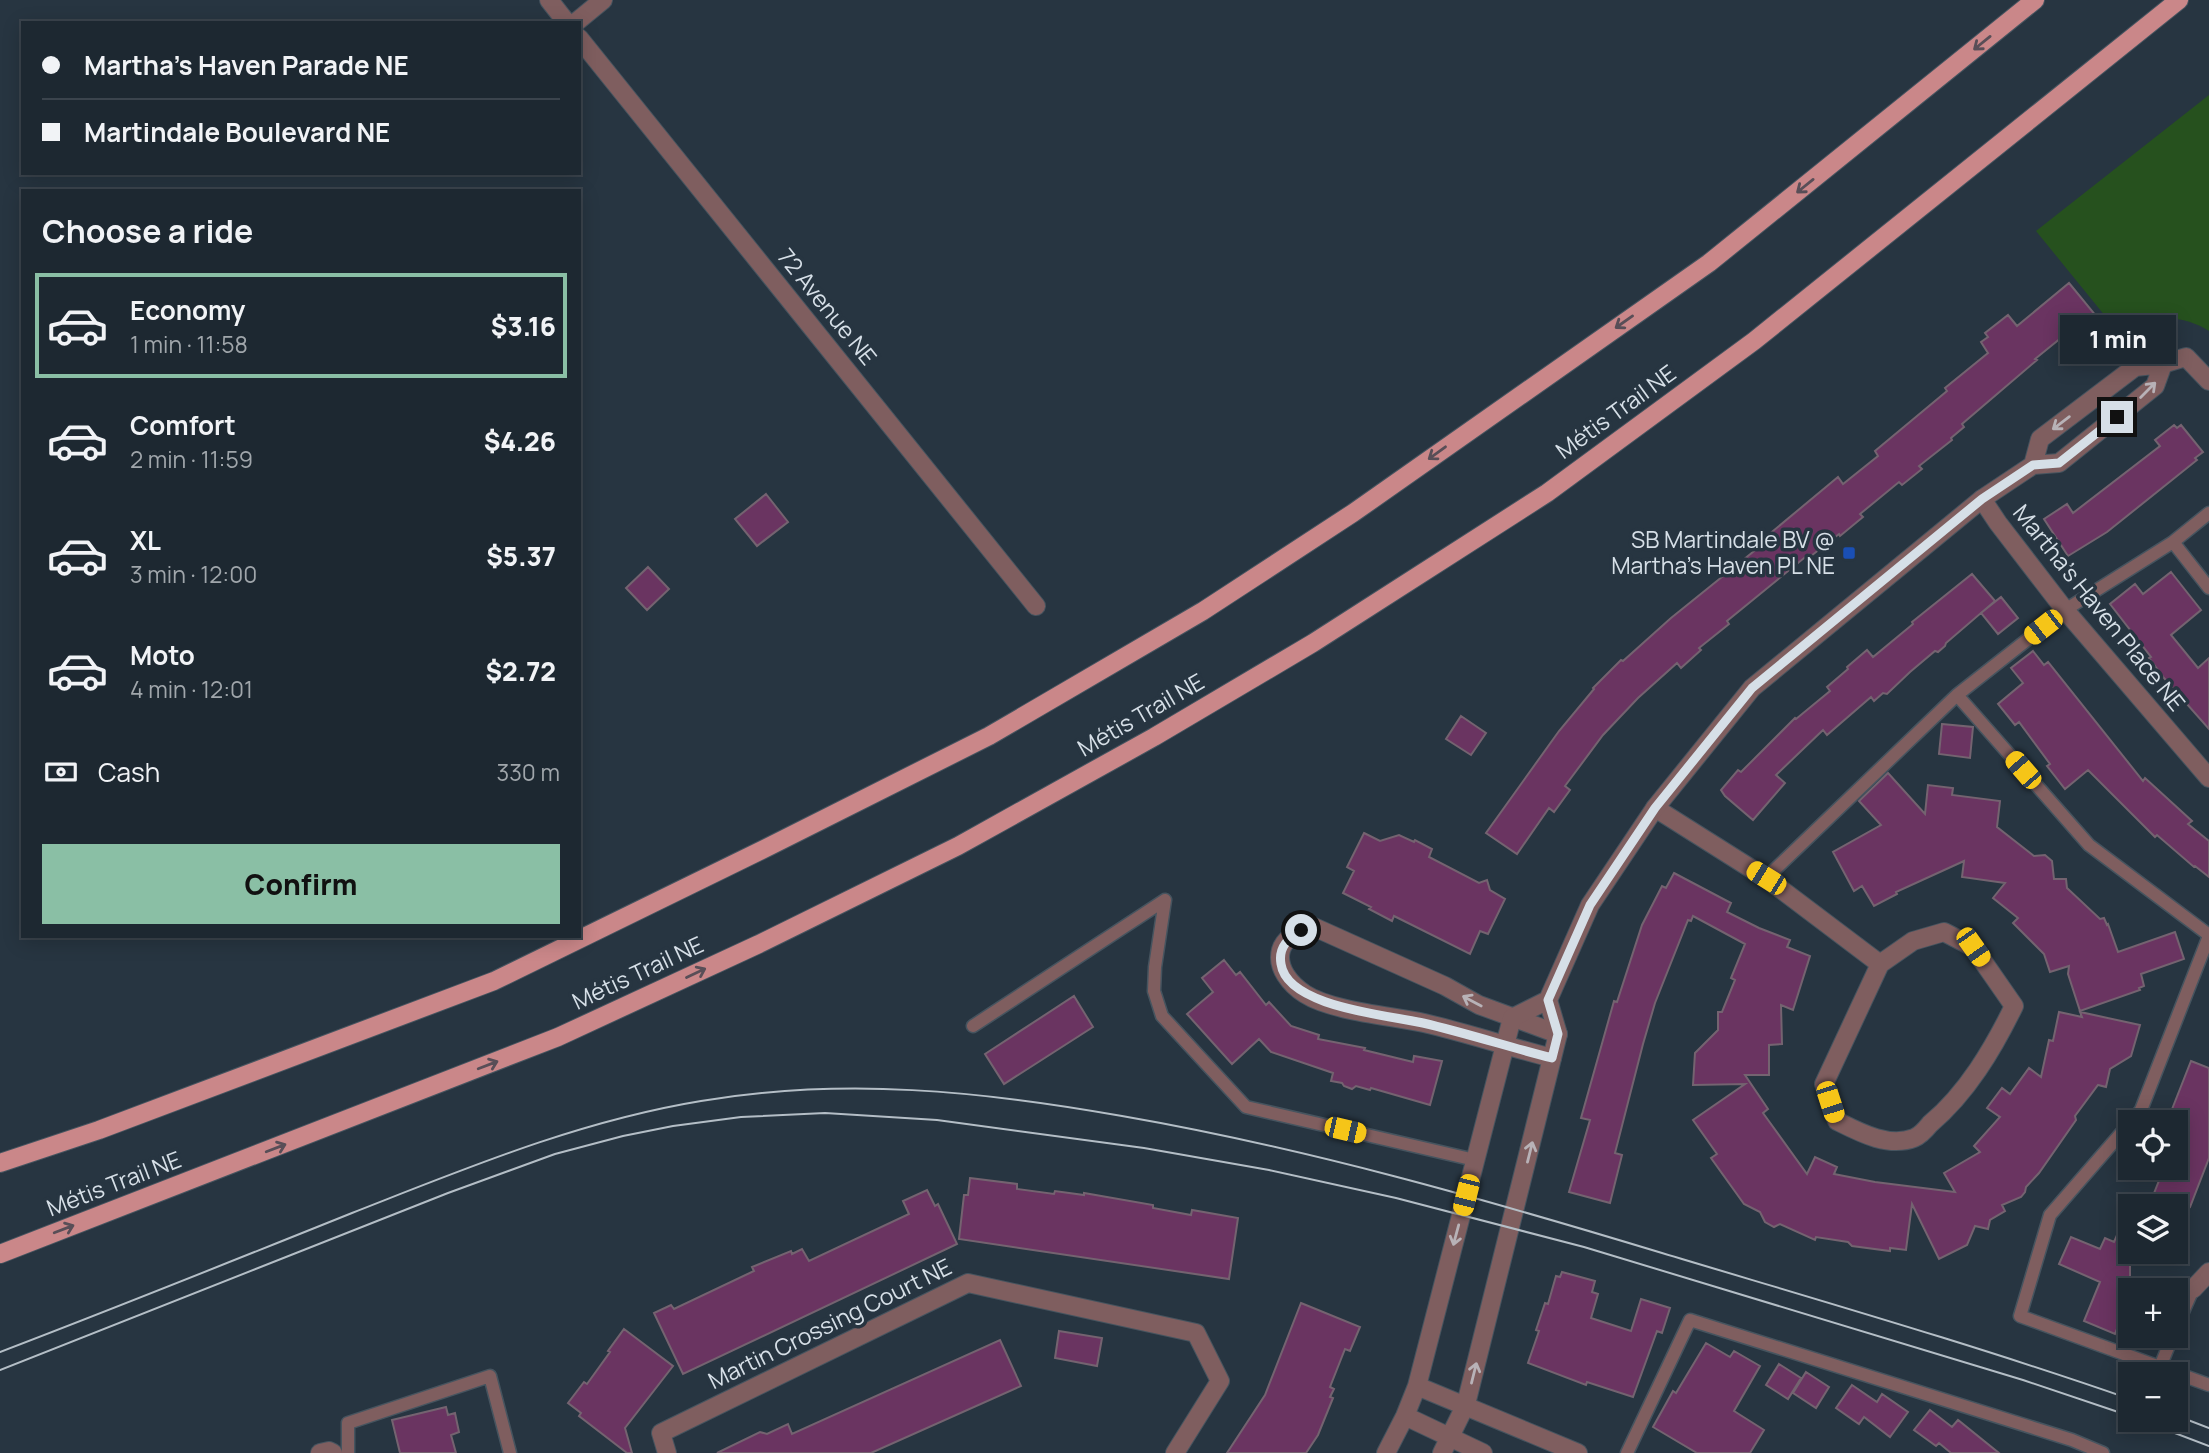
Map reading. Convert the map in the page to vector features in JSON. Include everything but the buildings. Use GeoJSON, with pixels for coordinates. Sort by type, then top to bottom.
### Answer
{"type":"FeatureCollection","features":[{"type":"Feature","properties":{"kind":"main road"},"geometry":{"type":"LineString","coordinates":[[0,1163],[112,1125],[494,981],[766,849],[989,736],[1203,611],[1353,513],[1698,271],[2035,0]]}},
{"type":"Feature","properties":{"kind":"main road","name":"Métis Trail NE"},"geometry":{"type":"LineString","coordinates":[[0,1254],[558,1037],[759,944],[958,846],[1154,737],[1313,642],[1547,492],[1755,341],[2179,0]]}},
{"type":"Feature","properties":{"kind":"street"},"geometry":{"type":"LineString","coordinates":[[549,0],[565,21]]}},
{"type":"Feature","properties":{"kind":"street"},"geometry":{"type":"LineString","coordinates":[[577,21],[603,0]]}},
{"type":"Feature","properties":{"kind":"street","name":"72 Avenue NE"},"geometry":{"type":"LineString","coordinates":[[581,40],[1036,606]]}},
{"type":"Feature","properties":{"kind":"street"},"geometry":{"type":"LineString","coordinates":[[2033,465],[2040,439],[2135,367],[2162,364],[2186,357],[2209,382]]}},
{"type":"Feature","properties":{"kind":"street"},"geometry":{"type":"LineString","coordinates":[[1386,1453],[1417,1386],[1512,1018],[1548,1000],[1590,905],[1655,808],[1752,688],[1982,499],[2033,465],[2059,463],[2155,386],[2162,364]]}},
{"type":"Feature","properties":{"kind":"street","name":"Martha's Haven Place NE"},"geometry":{"type":"LineString","coordinates":[[1982,499],[2065,610],[2209,778]]}},
{"type":"Feature","properties":{"kind":"street"},"geometry":{"type":"LineString","coordinates":[[1655,808],[1766,878],[1880,964]]}},
{"type":"Feature","properties":{"kind":"street"},"geometry":{"type":"LineString","coordinates":[[1552,1058],[1424,1023],[1325,1003],[1305,994],[1283,973],[1280,952],[1283,945],[1295,934],[1314,927],[1445,986],[1479,1005],[1558,1034]]}},
{"type":"Feature","properties":{"kind":"street"},"geometry":{"type":"LineString","coordinates":[[1944,932],[1973,947],[2014,1006],[1995,1045],[1949,1108],[1915,1138],[1888,1141],[1836,1121],[1824,1084],[1880,964],[1913,941],[1944,932]]}},
{"type":"Feature","properties":{"kind":"street"},"geometry":{"type":"LineString","coordinates":[[1442,1453],[1466,1404],[1558,1034],[1548,1000]]}},
{"type":"Feature","properties":{"kind":"street"},"geometry":{"type":"LineString","coordinates":[[2193,1289],[2209,1272]]}},
{"type":"Feature","properties":{"kind":"street","name":"Martin Crossing Court NE"},"geometry":{"type":"LineString","coordinates":[[667,1453],[661,1433],[968,1283],[1196,1334],[1220,1381],[1175,1453]]}},
{"type":"Feature","properties":{"kind":"street"},"geometry":{"type":"LineString","coordinates":[[1417,1386],[1466,1404],[1578,1453]]}},
{"type":"Feature","properties":{"kind":"street"},"geometry":{"type":"LineString","coordinates":[[1405,1416],[1483,1453]]}},
{"type":"Feature","properties":{"kind":"street"},"geometry":{"type":"LineString","coordinates":[[320,1453],[333,1453]]}},
{"type":"Feature","properties":{"kind":"lane"},"geometry":{"type":"LineString","coordinates":[[1766,878],[1957,695],[2065,610],[2173,542],[2209,513]]}},
{"type":"Feature","properties":{"kind":"lane"},"geometry":{"type":"LineString","coordinates":[[2173,542],[2209,588]]}},
{"type":"Feature","properties":{"kind":"lane"},"geometry":{"type":"LineString","coordinates":[[1957,695],[2089,845],[2209,935],[2141,1110]]}},
{"type":"Feature","properties":{"kind":"lane"},"geometry":{"type":"LineString","coordinates":[[973,1026],[1165,900],[1154,991],[1162,1016],[1246,1107],[1475,1160]]}},
{"type":"Feature","properties":{"kind":"lane"},"geometry":{"type":"LineString","coordinates":[[2118,1136],[2050,1216],[2020,1316],[2146,1362]]}},
{"type":"Feature","properties":{"kind":"lane"},"geometry":{"type":"LineString","coordinates":[[2188,1300],[2193,1289]]}},
{"type":"Feature","properties":{"kind":"lane"},"geometry":{"type":"LineString","coordinates":[[1627,1453],[1690,1320],[2072,1440],[2103,1453]]}},
{"type":"Feature","properties":{"kind":"lane"},"geometry":{"type":"LineString","coordinates":[[348,1453],[348,1423],[490,1376],[510,1453]]}},
{"type":"Feature","properties":{"kind":"lane"},"geometry":{"type":"LineString","coordinates":[[2188,1377],[2209,1385]]}},
{"type":"Feature","properties":{"kind":"green space"},"geometry":{"type":"Polygon","coordinates":[[[2209,95],[2209,331],[2194,323],[2167,318],[2142,324],[2123,338],[2036,231],[2209,95]]]}},
{"type":"Feature","properties":{"kind":"tram line"},"geometry":{"type":"LineString","coordinates":[[0,1352],[438,1179],[567,1133],[656,1110],[754,1094],[807,1090],[912,1090],[1070,1107],[1191,1129],[1327,1159],[1595,1233],[1955,1341],[2118,1395]]}},
{"type":"Feature","properties":{"kind":"tram line"},"geometry":{"type":"LineString","coordinates":[[0,1370],[448,1193],[555,1154],[673,1126],[741,1117],[825,1113],[937,1120],[1144,1148],[1269,1170],[1396,1198],[1584,1247],[2023,1380],[2118,1412]]}},
{"type":"Feature","properties":{"kind":"tram line"},"geometry":{"type":"LineString","coordinates":[[2188,1420],[2209,1428]]}},
{"type":"Feature","properties":{"kind":"tram line"},"geometry":{"type":"LineString","coordinates":[[2172,1432],[2209,1446]]}},
{"type":"Feature","properties":{"kind":"place","name":"SB Martindale BV @ Martha's Haven PL NE"},"geometry":{"type":"Point","coordinates":[1849,553]}},
{"type":"Feature","properties":{"kind":"route"},"geometry":{"type":"LineString","coordinates":[[1301,930],[1283,945],[1280,962],[1283,973],[1305,994],[1325,1003],[1424,1023],[1552,1058],[1558,1034],[1548,1000],[1590,905],[1655,808],[1752,688],[1982,499],[2033,465],[2059,463],[2117,417]]}}]}
